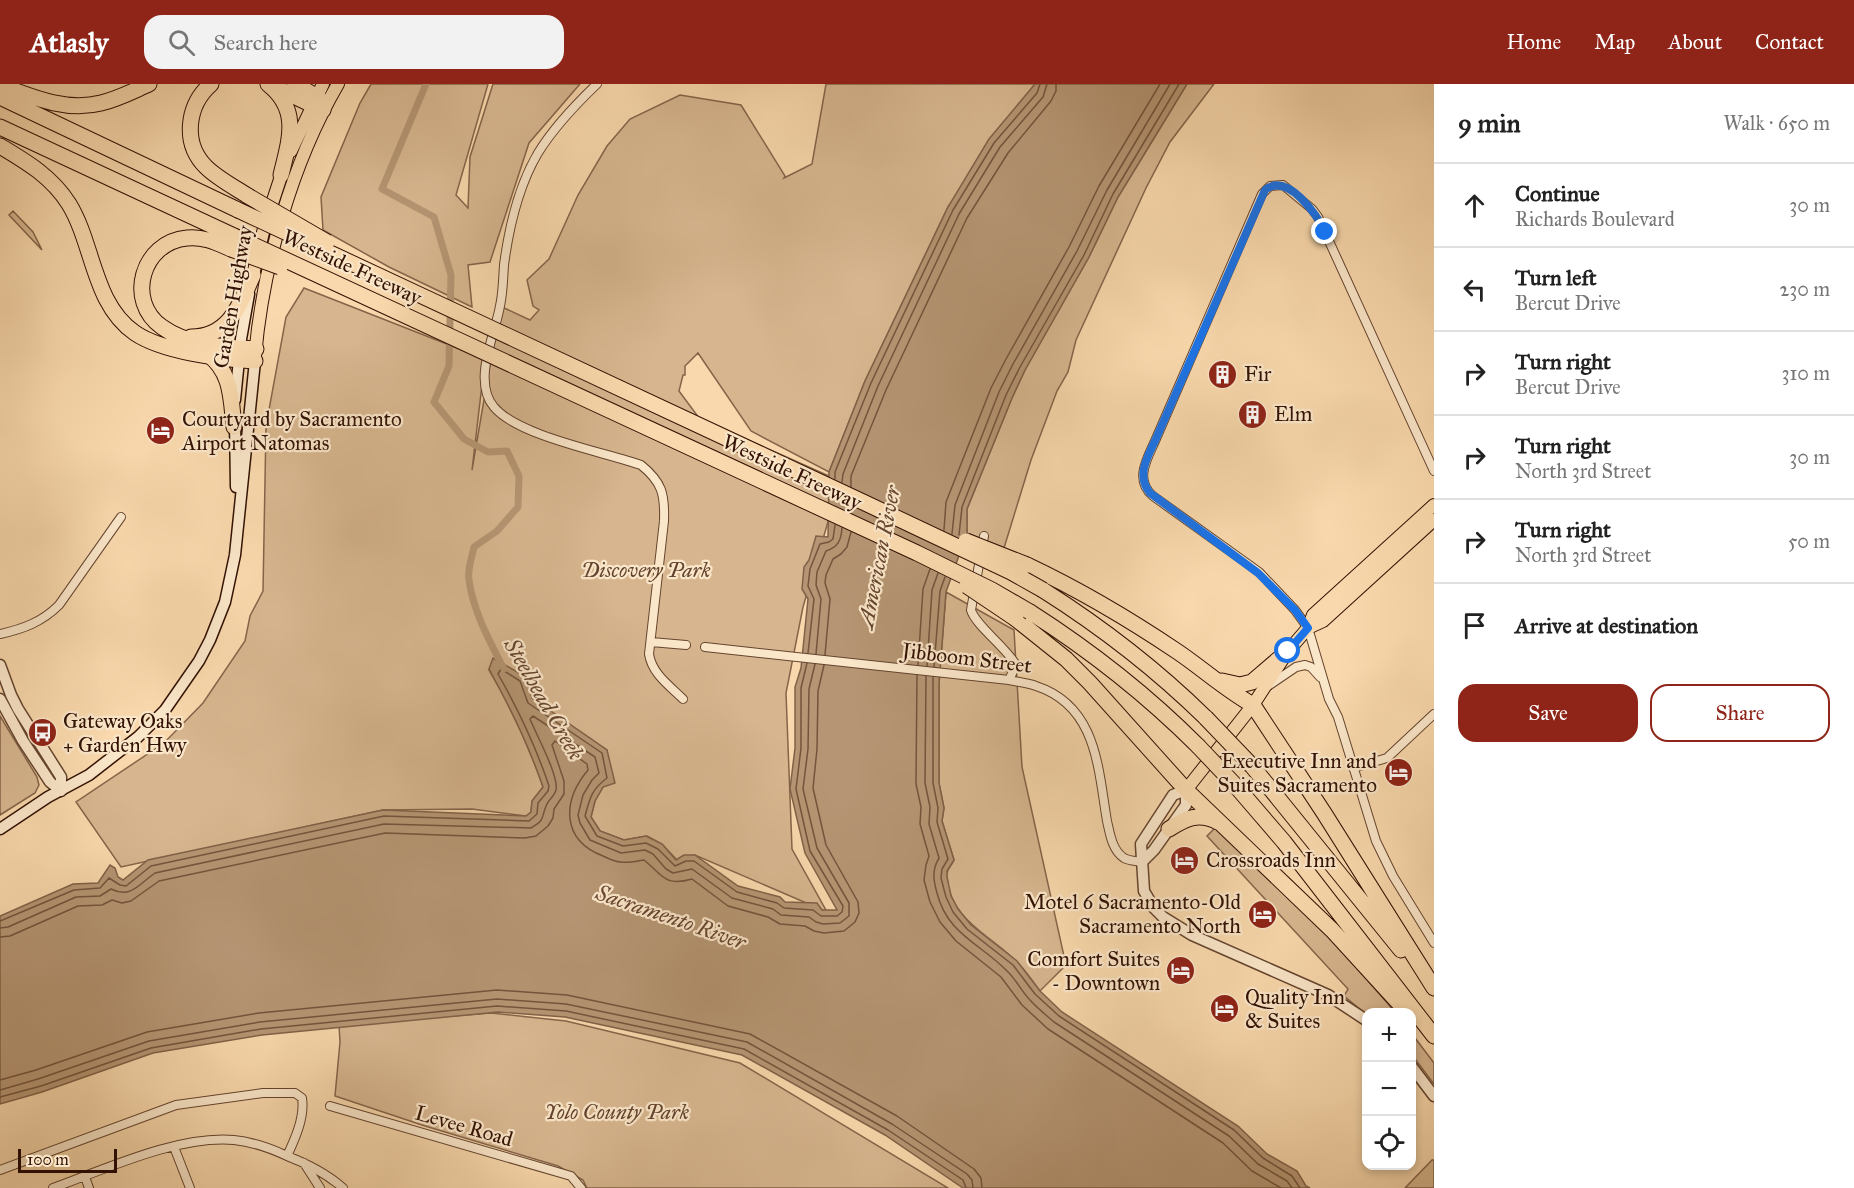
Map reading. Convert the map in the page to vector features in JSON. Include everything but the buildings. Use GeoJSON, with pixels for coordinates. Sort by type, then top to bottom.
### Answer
{"type":"FeatureCollection","features":[{"type":"Feature","properties":{"kind":"highway"},"geometry":{"type":"LineString","coordinates":[[0,85],[40,100],[74,105],[99,104],[149,84]]}},
{"type":"Feature","properties":{"kind":"highway"},"geometry":{"type":"LineString","coordinates":[[211,84],[202,93],[192,112],[190,127],[192,144],[206,167],[248,196],[385,279]]}},
{"type":"Feature","properties":{"kind":"highway"},"geometry":{"type":"LineString","coordinates":[[269,84],[320,99]]}},
{"type":"Feature","properties":{"kind":"highway"},"geometry":{"type":"LineString","coordinates":[[269,84],[283,101],[290,120],[291,134],[281,175]]}},
{"type":"Feature","properties":{"kind":"highway"},"geometry":{"type":"LineString","coordinates":[[295,84],[320,99]]}},
{"type":"Feature","properties":{"kind":"highway","name":"Westside Freeway"},"geometry":{"type":"LineString","coordinates":[[0,98],[863,502],[1011,572],[1042,590],[1136,654],[1165,678],[1206,718],[1290,810],[1434,993]]}},
{"type":"Feature","properties":{"kind":"highway","name":"Westside Freeway"},"geometry":{"type":"LineString","coordinates":[[0,126],[233,243],[392,310],[917,553],[983,585],[1030,612],[1123,678],[1198,746],[1284,842],[1434,1036]]}},
{"type":"Feature","properties":{"kind":"highway"},"geometry":{"type":"LineString","coordinates":[[0,146],[41,172],[63,195],[80,225],[105,295],[117,315],[135,333],[153,343],[207,354],[247,355]]}},
{"type":"Feature","properties":{"kind":"highway"},"geometry":{"type":"LineString","coordinates":[[233,243],[189,237],[171,242],[156,252],[146,267],[141,284],[143,303],[154,320],[176,334],[193,342],[247,355]]}},
{"type":"Feature","properties":{"kind":"highway"},"geometry":{"type":"LineString","coordinates":[[176,334],[200,336],[226,325],[238,311],[253,275]]}},
{"type":"Feature","properties":{"kind":"highway"},"geometry":{"type":"LineString","coordinates":[[207,354],[219,365],[226,377],[234,427]]}},
{"type":"Feature","properties":{"kind":"highway"},"geometry":{"type":"LineString","coordinates":[[863,502],[1027,565],[1109,608],[1253,705],[1434,988]]}},
{"type":"Feature","properties":{"kind":"highway"},"geometry":{"type":"LineString","coordinates":[[917,553],[1016,619],[1058,652],[1090,683],[1186,790],[1332,930],[1403,1008]]}},
{"type":"Feature","properties":{"kind":"highway"},"geometry":{"type":"LineString","coordinates":[[1216,680],[1240,686],[1252,682],[1288,651]]}},
{"type":"Feature","properties":{"kind":"highway"},"geometry":{"type":"LineString","coordinates":[[1169,829],[1194,816],[1208,816],[1225,826]]}},
{"type":"Feature","properties":{"kind":"highway"},"geometry":{"type":"LineString","coordinates":[[1416,1022],[1434,1042]]}},
{"type":"Feature","properties":{"kind":"main road","name":"Garden Highway"},"geometry":{"type":"LineString","coordinates":[[0,830],[48,797],[74,785],[105,765],[138,737],[165,710],[183,686],[210,640],[225,602],[235,555],[253,275],[264,228],[281,175],[320,99],[338,84]]}},
{"type":"Feature","properties":{"kind":"main road","name":"Garden Highway"},"geometry":{"type":"LineString","coordinates":[[238,529],[234,427],[247,355],[276,241],[320,99]]}},
{"type":"Feature","properties":{"kind":"main road"},"geometry":{"type":"LineString","coordinates":[[1362,1017],[1328,995],[1221,949],[1163,917],[1148,900],[1144,891],[1141,844],[1173,795],[1186,790],[1253,705],[1288,651],[1308,628],[1313,615],[1434,505]]}},
{"type":"Feature","properties":{"kind":"main road"},"geometry":{"type":"LineString","coordinates":[[1308,628],[1323,621],[1434,520]]}},
{"type":"Feature","properties":{"kind":"main road"},"geometry":{"type":"LineString","coordinates":[[0,665],[18,709],[61,777],[61,791]]}},
{"type":"Feature","properties":{"kind":"main road"},"geometry":{"type":"LineString","coordinates":[[0,699],[50,783],[61,791]]}},
{"type":"Feature","properties":{"kind":"main road"},"geometry":{"type":"LineString","coordinates":[[1142,862],[1154,850],[1186,805],[1186,790]]}},
{"type":"Feature","properties":{"kind":"main road"},"geometry":{"type":"LineString","coordinates":[[1416,1072],[1434,1096]]}},
{"type":"Feature","properties":{"kind":"street"},"geometry":{"type":"LineString","coordinates":[[597,84],[567,113],[544,145],[521,189],[510,228],[500,306],[488,353],[485,388],[494,408],[521,427],[641,465],[651,473],[660,486],[665,499],[664,520],[649,654],[657,673],[683,699]]}},
{"type":"Feature","properties":{"kind":"street"},"geometry":{"type":"LineString","coordinates":[[1434,471],[1318,216],[1283,185],[1270,186],[1262,194],[1146,461],[1143,475],[1144,485],[1150,493],[1258,573],[1295,610],[1308,628],[1338,717],[1372,831],[1382,855],[1434,943]]}},
{"type":"Feature","properties":{"kind":"street"},"geometry":{"type":"LineString","coordinates":[[0,634],[25,628],[52,612],[121,517]]}},
{"type":"Feature","properties":{"kind":"street"},"geometry":{"type":"LineString","coordinates":[[984,536],[972,615],[1013,660],[1014,671],[1009,681]]}},
{"type":"Feature","properties":{"kind":"street"},"geometry":{"type":"LineString","coordinates":[[651,642],[686,645]]}},
{"type":"Feature","properties":{"kind":"street","name":"Jibboom Street"},"geometry":{"type":"LineString","coordinates":[[705,647],[995,679],[1035,685],[1046,690],[1072,709],[1085,724],[1096,753],[1113,844],[1125,858],[1142,862]]}},
{"type":"Feature","properties":{"kind":"street"},"geometry":{"type":"LineString","coordinates":[[1264,688],[1296,667],[1305,665],[1315,670],[1326,687]]}},
{"type":"Feature","properties":{"kind":"street"},"geometry":{"type":"LineString","coordinates":[[1353,768],[1387,758],[1434,714]]}},
{"type":"Feature","properties":{"kind":"street"},"geometry":{"type":"LineString","coordinates":[[0,1170],[176,1105],[263,1092],[295,1094],[302,1098],[303,1104],[297,1133],[287,1156]]}},
{"type":"Feature","properties":{"kind":"street","name":"Levee Road"},"geometry":{"type":"LineString","coordinates":[[330,1106],[571,1176],[581,1188]]}},
{"type":"Feature","properties":{"kind":"street"},"geometry":{"type":"LineString","coordinates":[[53,1188],[174,1147],[203,1140],[236,1140],[255,1144],[303,1162],[327,1174],[342,1188]]}},
{"type":"Feature","properties":{"kind":"street"},"geometry":{"type":"LineString","coordinates":[[174,1147],[190,1188]]}},
{"type":"Feature","properties":{"kind":"street"},"geometry":{"type":"LineString","coordinates":[[303,1162],[320,1188]]}},
{"type":"Feature","properties":{"kind":"street"},"geometry":{"type":"LineString","coordinates":[[85,1177],[89,1188]]}},
{"type":"Feature","properties":{"kind":"green space"},"geometry":{"type":"Polygon","coordinates":[[[371,84],[488,84],[456,195],[468,208],[470,157],[493,84],[580,84],[529,143],[490,262],[468,265],[472,307],[389,267],[323,230],[321,197],[360,103],[371,84]]]}},
{"type":"Feature","properties":{"kind":"green space","name":"Discovery Park"},"geometry":{"type":"Polygon","coordinates":[[[826,84],[1035,84],[948,207],[865,381],[829,472],[751,431],[698,353],[685,366],[685,375],[683,375],[679,391],[699,418],[840,481],[803,607],[786,693],[792,849],[827,912],[695,855],[677,860],[662,844],[647,836],[624,840],[600,831],[591,817],[595,801],[603,787],[607,750],[531,698],[526,677],[489,670],[519,727],[543,787],[532,801],[531,812],[526,816],[472,809],[383,810],[121,867],[76,802],[164,743],[203,703],[245,641],[250,616],[263,591],[266,426],[286,317],[304,288],[485,359],[472,470],[500,306],[530,320],[539,310],[533,306],[527,280],[549,259],[578,195],[607,146],[630,119],[680,95],[741,105],[785,176],[784,178],[812,164],[826,84]]]}},
{"type":"Feature","properties":{"kind":"green space"},"geometry":{"type":"Polygon","coordinates":[[[1187,84],[1214,84],[1170,142],[1146,188],[1076,340],[1068,372],[1057,391],[1031,460],[1004,548],[967,533],[967,509],[1025,370],[1089,257],[1118,197],[1187,84]]]}},
{"type":"Feature","properties":{"kind":"green space"},"geometry":{"type":"Polygon","coordinates":[[[13,211],[33,232],[42,250],[9,215],[13,211]]]}},
{"type":"Feature","properties":{"kind":"green space"},"geometry":{"type":"Polygon","coordinates":[[[946,592],[1014,630],[1022,767],[1066,965],[1040,991],[1019,964],[972,925],[955,904],[949,891],[947,874],[954,860],[942,821],[944,808],[939,783],[939,684],[946,592]]]}},
{"type":"Feature","properties":{"kind":"green space"},"geometry":{"type":"Polygon","coordinates":[[[0,716],[37,777],[39,785],[35,793],[0,815],[0,716]]]}},
{"type":"Feature","properties":{"kind":"green space"},"geometry":{"type":"Polygon","coordinates":[[[1216,827],[1337,945],[1392,1008],[1362,1008],[1362,1011],[1344,996],[1348,989],[1207,836],[1216,827]]]}},
{"type":"Feature","properties":{"kind":"green space","name":"Yolo County Park"},"geometry":{"type":"Polygon","coordinates":[[[491,1013],[566,1021],[740,1063],[948,1188],[587,1188],[583,1180],[558,1166],[335,1096],[340,1042],[339,1025],[491,1013]]]}},
{"type":"Feature","properties":{"kind":"green space"},"geometry":{"type":"Polygon","coordinates":[[[1416,1039],[1434,1063],[1434,1084],[1416,1060],[1416,1039]]]}},
{"type":"Feature","properties":{"kind":"green space"},"geometry":{"type":"Polygon","coordinates":[[[1434,1160],[1434,1188],[1405,1188],[1434,1160]]]}},
{"type":"Feature","properties":{"kind":"water"},"geometry":{"type":"Polygon","coordinates":[[[1035,84],[1187,84],[1118,197],[1089,257],[1025,370],[967,509],[967,533],[946,592],[939,684],[939,783],[944,808],[942,821],[954,860],[947,871],[951,896],[971,925],[1017,961],[1040,991],[1062,1012],[1238,1126],[1267,1154],[1297,1171],[1306,1186],[1310,1188],[963,1188],[885,1135],[742,1055],[565,1017],[498,1012],[262,1035],[153,1053],[42,1092],[0,1104],[0,916],[73,884],[98,883],[110,865],[115,868],[118,877],[123,880],[148,860],[383,810],[526,816],[531,812],[532,801],[543,787],[519,727],[489,669],[493,658],[526,677],[532,698],[607,750],[615,783],[603,787],[595,801],[591,817],[600,831],[624,840],[646,836],[662,844],[676,860],[684,855],[695,855],[738,886],[780,897],[785,902],[817,903],[822,910],[837,910],[805,853],[790,789],[795,748],[795,687],[801,668],[808,599],[802,589],[804,567],[809,560],[816,536],[828,537],[829,472],[865,381],[948,207],[989,139],[1035,84]]]}},
{"type":"Feature","properties":{"kind":"waterway","name":"Steelhead Creek"},"geometry":{"type":"LineString","coordinates":[[426,84],[382,189],[434,217],[451,275],[449,366],[434,402],[464,439],[488,452],[507,451],[519,476],[518,507],[497,531],[474,547],[469,572],[471,592],[478,615],[504,669]]}},
{"type":"Feature","properties":{"kind":"place","name":"Fir"},"geometry":{"type":"Point","coordinates":[1223,374]}},
{"type":"Feature","properties":{"kind":"place","name":"Elm"},"geometry":{"type":"Point","coordinates":[1253,414]}},
{"type":"Feature","properties":{"kind":"place","name":"Courtyard by Sacramento Airport Natomas"},"geometry":{"type":"Point","coordinates":[161,431]}},
{"type":"Feature","properties":{"kind":"place","name":"Gateway Oaks + Garden Hwy"},"geometry":{"type":"Point","coordinates":[42,733]}},
{"type":"Feature","properties":{"kind":"place","name":"Executive Inn and Suites Sacramento"},"geometry":{"type":"Point","coordinates":[1398,773]}},
{"type":"Feature","properties":{"kind":"place","name":"Crossroads Inn"},"geometry":{"type":"Point","coordinates":[1185,860]}},
{"type":"Feature","properties":{"kind":"place","name":"Motel 6 Sacramento-Old Sacramento North"},"geometry":{"type":"Point","coordinates":[1262,914]}},
{"type":"Feature","properties":{"kind":"place","name":"Comfort Suites - Downtown"},"geometry":{"type":"Point","coordinates":[1181,971]}},
{"type":"Feature","properties":{"kind":"place","name":"Quality Inn & Suites"},"geometry":{"type":"Point","coordinates":[1224,1009]}},
{"type":"Feature","properties":{"kind":"route"},"geometry":{"type":"LineString","coordinates":[[1288,651],[1308,628],[1295,610],[1258,573],[1150,493],[1144,485],[1143,470],[1265,190],[1270,186],[1283,185],[1312,209],[1325,232]]}},
{"type":"Feature","properties":{"kind":"water label","name":"American River"},"geometry":{"type":"Point","coordinates":[879,557]}},
{"type":"Feature","properties":{"kind":"water label","name":"Sacramento River"},"geometry":{"type":"Point","coordinates":[671,917]}}]}
